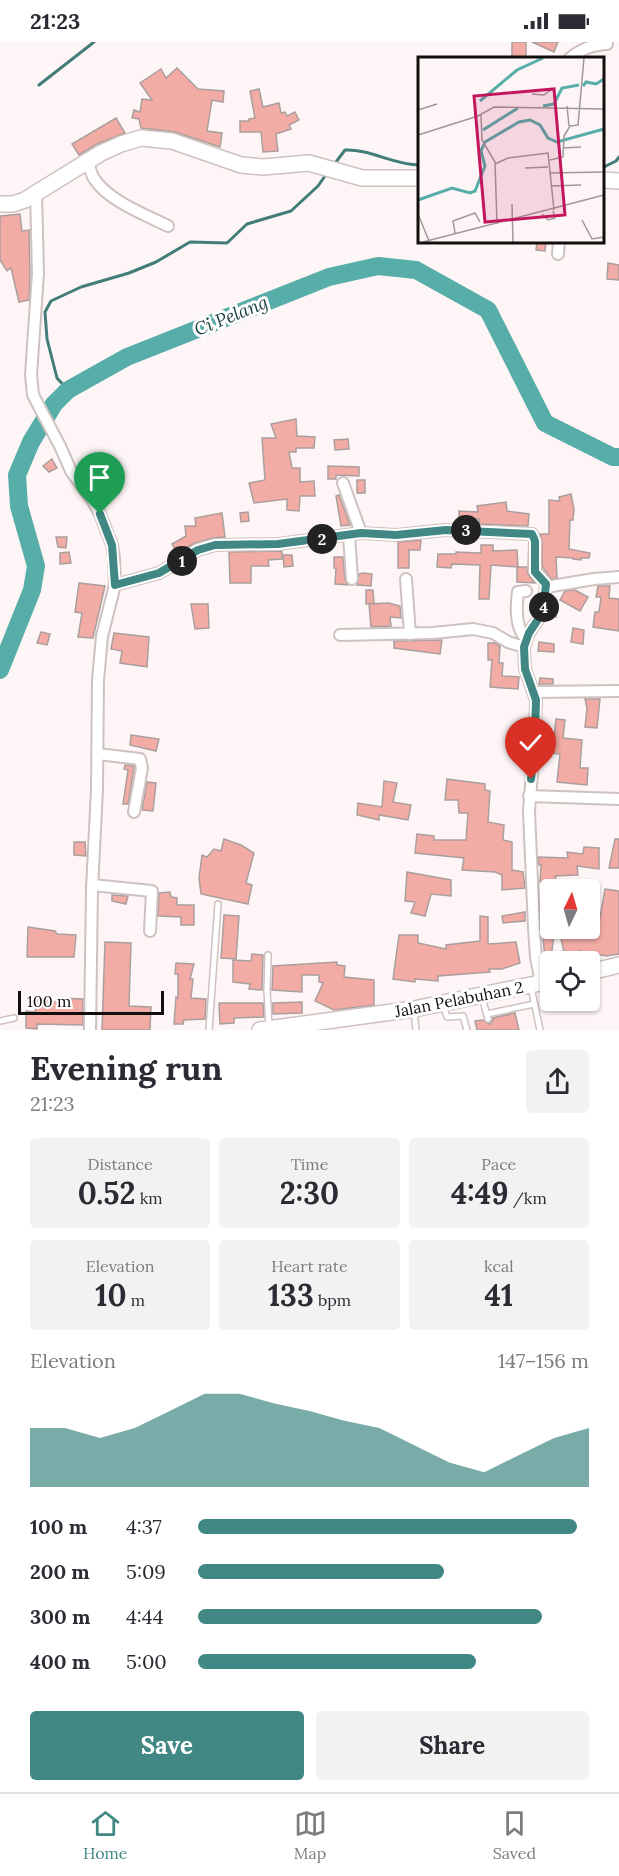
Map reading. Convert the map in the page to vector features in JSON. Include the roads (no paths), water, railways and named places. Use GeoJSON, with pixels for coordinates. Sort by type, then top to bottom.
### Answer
{"type":"FeatureCollection","features":[{"type":"Feature","properties":{"kind":"street"},"geometry":{"type":"LineString","coordinates":[[572,57],[594,44],[607,44]]}},
{"type":"Feature","properties":{"kind":"street"},"geometry":{"type":"LineString","coordinates":[[0,204],[17,203],[101,153],[141,138],[194,148],[241,165],[263,167],[309,163],[362,178],[418,178]]}},
{"type":"Feature","properties":{"kind":"street"},"geometry":{"type":"LineString","coordinates":[[88,162],[95,181],[102,188],[121,202],[168,226]]}},
{"type":"Feature","properties":{"kind":"street"},"geometry":{"type":"LineString","coordinates":[[604,180],[619,181]]}},
{"type":"Feature","properties":{"kind":"street"},"geometry":{"type":"LineString","coordinates":[[36,193],[38,273],[31,375],[33,395],[71,471],[93,501],[106,528],[114,558],[115,585],[100,650],[97,707],[98,754],[92,885],[90,1030]]}},
{"type":"Feature","properties":{"kind":"street"},"geometry":{"type":"LineString","coordinates":[[558,254],[559,243]]}},
{"type":"Feature","properties":{"kind":"street"},"geometry":{"type":"LineString","coordinates":[[343,483],[361,533]]}},
{"type":"Feature","properties":{"kind":"street"},"geometry":{"type":"LineString","coordinates":[[115,585],[159,573],[205,548],[227,544],[289,544],[361,533],[396,535],[456,530],[532,534],[535,541],[534,569],[545,582],[546,587],[543,612],[525,643]]}},
{"type":"Feature","properties":{"kind":"street"},"geometry":{"type":"LineString","coordinates":[[349,536],[352,579]]}},
{"type":"Feature","properties":{"kind":"street"},"geometry":{"type":"LineString","coordinates":[[546,587],[619,577]]}},
{"type":"Feature","properties":{"kind":"street"},"geometry":{"type":"LineString","coordinates":[[406,579],[410,634]]}},
{"type":"Feature","properties":{"kind":"street"},"geometry":{"type":"LineString","coordinates":[[526,591],[518,592],[516,606],[520,633],[525,643],[527,676],[534,692],[535,735],[529,796],[534,928],[540,978]]}},
{"type":"Feature","properties":{"kind":"street"},"geometry":{"type":"LineString","coordinates":[[340,635],[484,630],[508,642],[525,643]]}},
{"type":"Feature","properties":{"kind":"street"},"geometry":{"type":"LineString","coordinates":[[534,692],[619,691]]}},
{"type":"Feature","properties":{"kind":"street"},"geometry":{"type":"LineString","coordinates":[[98,754],[140,759],[142,768],[134,812]]}},
{"type":"Feature","properties":{"kind":"street"},"geometry":{"type":"LineString","coordinates":[[529,796],[619,799]]}},
{"type":"Feature","properties":{"kind":"street"},"geometry":{"type":"LineString","coordinates":[[92,885],[152,891],[150,931]]}},
{"type":"Feature","properties":{"kind":"street"},"geometry":{"type":"LineString","coordinates":[[600,970],[619,965]]}},
{"type":"Feature","properties":{"kind":"street","name":"Jalan Pelabuhan 2"},"geometry":{"type":"LineString","coordinates":[[265,1029],[414,1010],[540,983]]}},
{"type":"Feature","properties":{"kind":"lane"},"geometry":{"type":"LineString","coordinates":[[209,1030],[218,904]]}},
{"type":"Feature","properties":{"kind":"lane"},"geometry":{"type":"LineString","coordinates":[[265,1029],[268,955]]}},
{"type":"Feature","properties":{"kind":"lane"},"geometry":{"type":"LineString","coordinates":[[540,986],[534,1004],[540,1030]]}},
{"type":"Feature","properties":{"kind":"lane"},"geometry":{"type":"LineString","coordinates":[[482,996],[487,1017],[534,1004]]}},
{"type":"Feature","properties":{"kind":"lane"},"geometry":{"type":"LineString","coordinates":[[443,1005],[447,1017],[463,1016],[467,1030]]}},
{"type":"Feature","properties":{"kind":"lane"},"geometry":{"type":"LineString","coordinates":[[414,1010],[416,1030]]}},
{"type":"Feature","properties":{"kind":"lane"},"geometry":{"type":"LineString","coordinates":[[0,1021],[14,1018]]}},
{"type":"Feature","properties":{"kind":"waterway"},"geometry":{"type":"LineString","coordinates":[[39,85],[94,42]]}},
{"type":"Feature","properties":{"kind":"waterway"},"geometry":{"type":"LineString","coordinates":[[333,166],[345,150],[355,150],[401,163],[418,165]]}},
{"type":"Feature","properties":{"kind":"waterway"},"geometry":{"type":"LineString","coordinates":[[604,167],[619,157]]}},
{"type":"Feature","properties":{"kind":"waterway"},"geometry":{"type":"LineString","coordinates":[[68,390],[57,378],[47,339],[45,312],[51,301],[81,287],[129,273],[156,262],[190,242],[227,243],[247,224],[291,211],[318,186],[327,173]]}},
{"type":"Feature","properties":{"kind":"waterway","name":"Ci Pelang"},"geometry":{"type":"LineString","coordinates":[[0,670],[32,590],[36,566],[19,506],[17,475],[31,442],[54,404],[68,390],[127,357],[329,277],[378,266],[416,270],[488,310],[545,423],[613,457],[619,457]]}}]}
